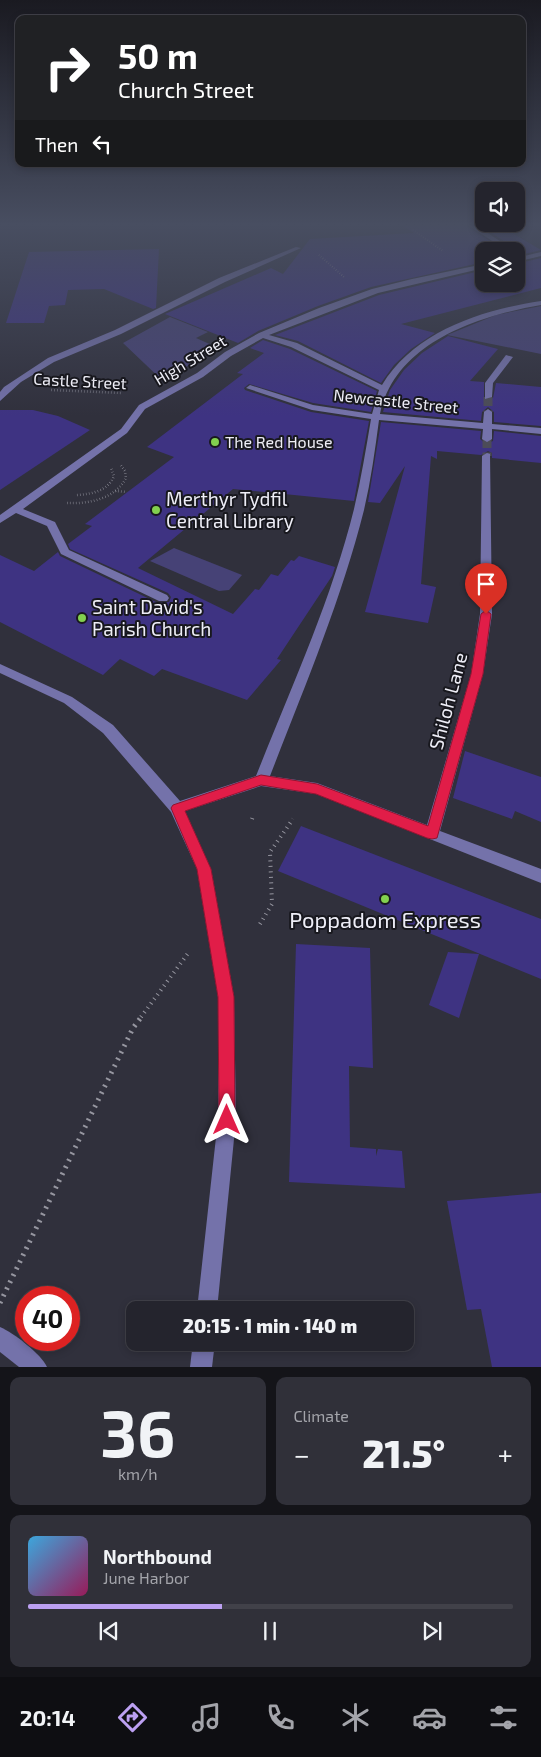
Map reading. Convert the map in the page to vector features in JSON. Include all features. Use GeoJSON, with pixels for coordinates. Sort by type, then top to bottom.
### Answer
{"type":"FeatureCollection","features":[{"type":"Feature","properties":{"kind":"street"},"geometry":{"type":"LineString","coordinates":[[0,398],[7,388],[51,360],[118,332],[206,288]]}},
{"type":"Feature","properties":{"kind":"street","name":"High Street"},"geometry":{"type":"LineString","coordinates":[[0,520],[124,431],[142,407],[200,375],[228,354],[262,335],[322,310],[390,288]]}},
{"type":"Feature","properties":{"kind":"street"},"geometry":{"type":"LineString","coordinates":[[261,780],[338,584],[356,522],[368,468],[376,416],[384,389],[393,373],[431,340],[458,326],[492,314],[541,303]]}},
{"type":"Feature","properties":{"kind":"street"},"geometry":{"type":"LineString","coordinates":[[262,335],[294,345],[384,389]]}},
{"type":"Feature","properties":{"kind":"street"},"geometry":{"type":"LineString","coordinates":[[488,397],[489,383],[509,356]]}},
{"type":"Feature","properties":{"kind":"street","name":"Newcastle Street"},"geometry":{"type":"LineString","coordinates":[[250,388],[312,407],[376,416],[541,431]]}},
{"type":"Feature","properties":{"kind":"street"},"geometry":{"type":"LineString","coordinates":[[487,439],[488,412]]}},
{"type":"Feature","properties":{"kind":"street","name":"Shiloh Lane"},"geometry":{"type":"LineString","coordinates":[[432,834],[477,674],[486,604],[487,456]]}},
{"type":"Feature","properties":{"kind":"street"},"geometry":{"type":"LineString","coordinates":[[15,509],[51,524],[65,552],[164,598]]}},
{"type":"Feature","properties":{"kind":"street"},"geometry":{"type":"LineString","coordinates":[[0,668],[68,700],[108,729],[177,808],[204,869],[226,997],[227,1120],[208,1301]]}},
{"type":"Feature","properties":{"kind":"street"},"geometry":{"type":"LineString","coordinates":[[177,808],[261,780],[317,789],[541,876]]}},
{"type":"Feature","properties":{"kind":"street"},"geometry":{"type":"LineString","coordinates":[[0,1338],[36,1367]]}},
{"type":"Feature","properties":{"kind":"street"},"geometry":{"type":"LineString","coordinates":[[201,1367],[203,1351]]}},
{"type":"Feature","properties":{"kind":"path"},"geometry":{"type":"LineString","coordinates":[[360,288],[369,294]]}},
{"type":"Feature","properties":{"kind":"path","name":"Castle Street"},"geometry":{"type":"LineString","coordinates":[[7,388],[101,390],[152,400]]}},
{"type":"Feature","properties":{"kind":"path"},"geometry":{"type":"LineString","coordinates":[[40,492],[66,503],[81,503],[102,499],[115,491],[125,478],[123,466],[94,454]]}},
{"type":"Feature","properties":{"kind":"path"},"geometry":{"type":"LineString","coordinates":[[115,491],[127,492]]}},
{"type":"Feature","properties":{"kind":"path"},"geometry":{"type":"LineString","coordinates":[[260,924],[272,904],[270,852],[293,818]]}},
{"type":"Feature","properties":{"kind":"path"},"geometry":{"type":"LineString","coordinates":[[0,1302],[133,1028],[212,920]]}},
{"type":"Feature","properties":{"kind":"shaded area"},"geometry":{"type":"Polygon","coordinates":[[[541,306],[541,354],[447,335],[496,315],[541,306]]]}},
{"type":"Feature","properties":{"kind":"shaded area"},"geometry":{"type":"Polygon","coordinates":[[[170,317],[208,332],[196,338],[214,346],[165,383],[123,343],[170,317]]]}},
{"type":"Feature","properties":{"kind":"shaded area"},"geometry":{"type":"Polygon","coordinates":[[[174,548],[242,575],[229,590],[219,591],[150,561],[174,548]]]}},
{"type":"Feature","properties":{"kind":"building"},"geometry":{"type":"Polygon","coordinates":[[[17,288],[157,288],[156,308],[153,309],[104,289],[68,290],[65,305],[49,306],[44,323],[6,323],[17,288]]]}},
{"type":"Feature","properties":{"kind":"building"},"geometry":{"type":"Polygon","coordinates":[[[225,288],[369,288],[258,331],[238,343],[165,314],[225,288]]]}},
{"type":"Feature","properties":{"kind":"building"},"geometry":{"type":"Polygon","coordinates":[[[409,288],[475,288],[475,292],[525,292],[525,288],[541,288],[541,288],[401,324],[435,333],[411,349],[394,365],[381,383],[298,341],[275,335],[379,295],[409,288]]]}},
{"type":"Feature","properties":{"kind":"building"},"geometry":{"type":"Polygon","coordinates":[[[448,336],[498,349],[470,381],[484,382],[484,400],[493,398],[496,383],[541,387],[541,426],[494,422],[494,412],[488,407],[482,412],[481,421],[383,412],[390,390],[404,370],[422,353],[448,336]]]}},
{"type":"Feature","properties":{"kind":"building"},"geometry":{"type":"Polygon","coordinates":[[[263,340],[290,349],[377,391],[371,412],[313,403],[249,384],[244,388],[245,390],[311,412],[369,421],[354,501],[233,489],[138,568],[233,614],[255,589],[259,590],[271,574],[278,576],[291,560],[294,561],[299,556],[335,567],[332,576],[277,659],[281,660],[247,700],[162,669],[154,676],[120,659],[103,675],[0,622],[0,555],[34,571],[58,552],[60,556],[158,603],[169,602],[171,597],[168,593],[70,549],[68,544],[92,526],[85,524],[174,457],[147,447],[243,374],[237,373],[264,353],[250,348],[263,340]]]}},
{"type":"Feature","properties":{"kind":"building"},"geometry":{"type":"Polygon","coordinates":[[[0,410],[33,410],[58,416],[90,430],[0,490],[0,410]]]}},
{"type":"Feature","properties":{"kind":"building"},"geometry":{"type":"Polygon","coordinates":[[[381,422],[481,431],[480,439],[486,444],[493,441],[494,431],[541,436],[541,463],[492,458],[492,453],[488,451],[481,455],[437,451],[437,459],[431,456],[421,584],[436,587],[428,623],[365,612],[405,466],[380,503],[368,502],[381,422]]]}},
{"type":"Feature","properties":{"kind":"building"},"geometry":{"type":"Polygon","coordinates":[[[465,751],[541,777],[541,822],[515,811],[512,819],[453,798],[465,751]]]}},
{"type":"Feature","properties":{"kind":"building"},"geometry":{"type":"Polygon","coordinates":[[[301,826],[541,919],[541,979],[278,871],[301,826]]]}},
{"type":"Feature","properties":{"kind":"building"},"geometry":{"type":"Polygon","coordinates":[[[296,944],[370,948],[373,1068],[349,1066],[350,1147],[376,1149],[376,1156],[378,1149],[402,1151],[405,1188],[289,1182],[296,944]]]}},
{"type":"Feature","properties":{"kind":"building"},"geometry":{"type":"Polygon","coordinates":[[[448,952],[479,954],[459,1018],[429,1005],[448,952]]]}},
{"type":"Feature","properties":{"kind":"building"},"geometry":{"type":"Polygon","coordinates":[[[541,1193],[541,1367],[492,1367],[481,1309],[467,1310],[447,1201],[541,1193]]]}},
{"type":"Feature","properties":{"kind":"tunnel"},"geometry":{"type":"LineString","coordinates":[[488,397],[488,412]]}},
{"type":"Feature","properties":{"kind":"tunnel"},"geometry":{"type":"LineString","coordinates":[[487,439],[487,456]]}},
{"type":"Feature","properties":{"kind":"place","name":"The Red House"},"geometry":{"type":"Point","coordinates":[215,442]}},
{"type":"Feature","properties":{"kind":"place","name":"Merthyr Tydfil Central Library"},"geometry":{"type":"Point","coordinates":[156,510]}},
{"type":"Feature","properties":{"kind":"place","name":"Saint David's Parish Church"},"geometry":{"type":"Point","coordinates":[82,618]}},
{"type":"Feature","properties":{"kind":"place","name":"Poppadom Express"},"geometry":{"type":"Point","coordinates":[385,899]}},
{"type":"Feature","properties":{"kind":"route"},"geometry":{"type":"LineString","coordinates":[[227,1120],[226,997],[204,869],[177,808],[261,780],[317,789],[432,834],[477,674],[486,614]]}}]}
